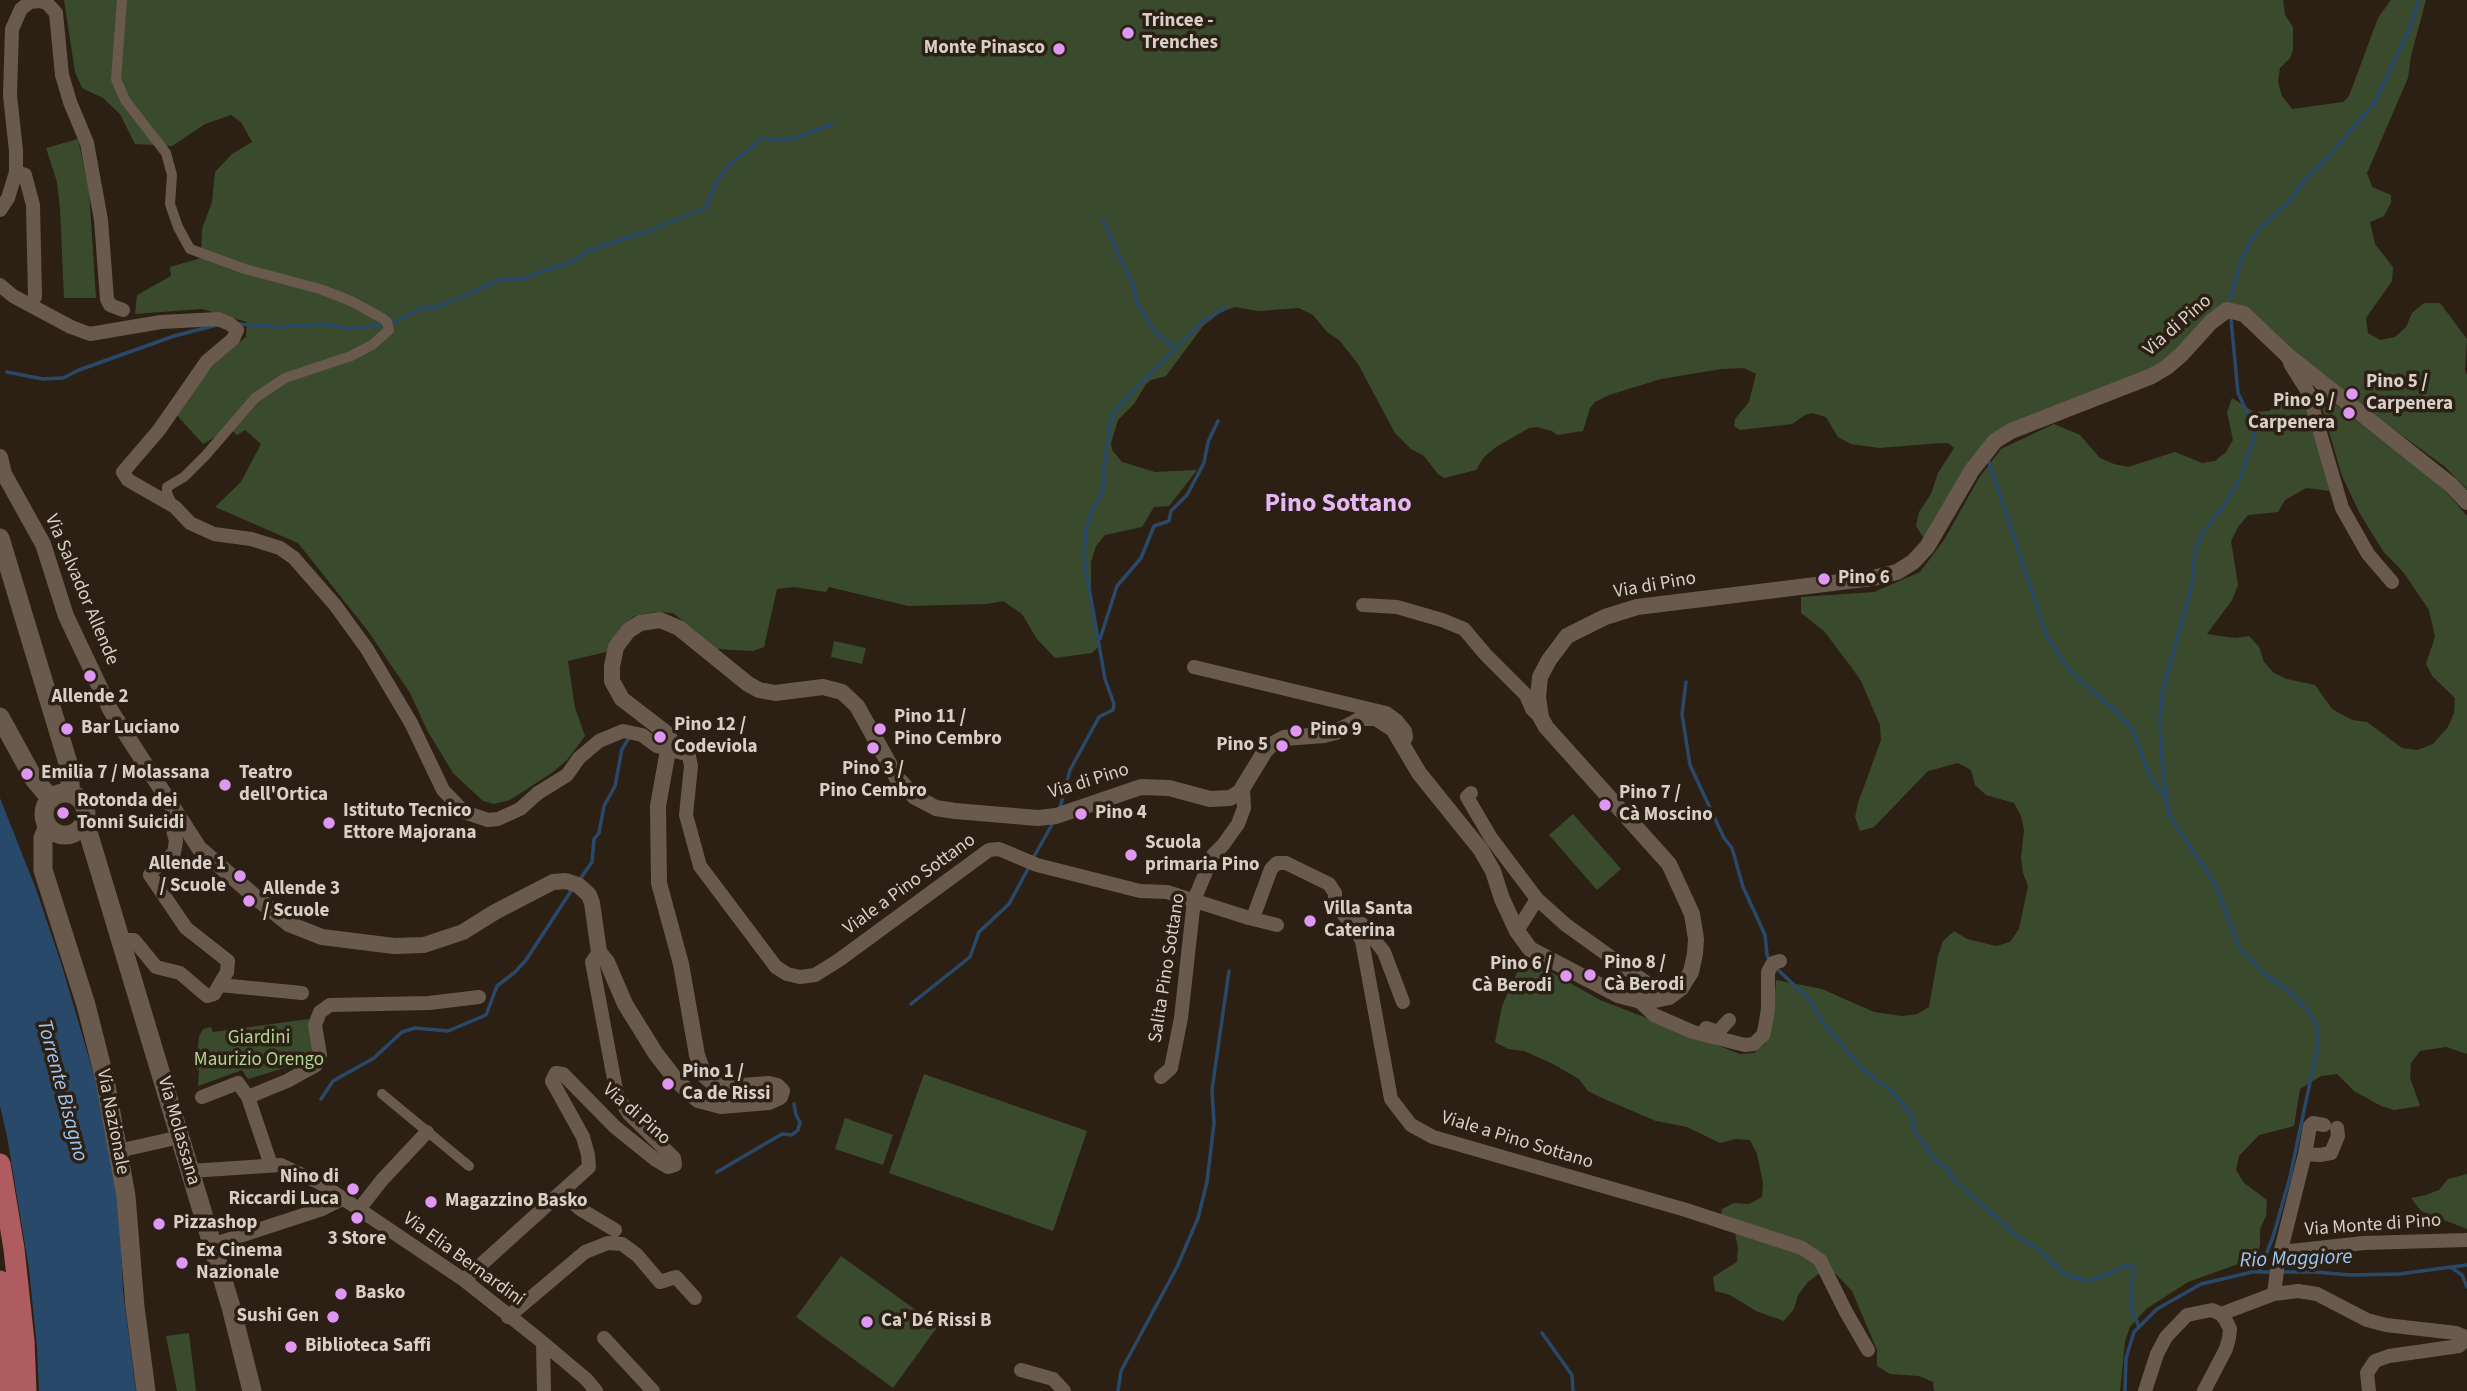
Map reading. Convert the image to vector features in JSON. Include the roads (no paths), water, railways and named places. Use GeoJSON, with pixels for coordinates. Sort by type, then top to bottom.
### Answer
{"type":"FeatureCollection","features":[{"type":"Feature","properties":{"kind":"main road"},"geometry":{"type":"LineString","coordinates":[[0,538],[68,763],[71,794]]}},
{"type":"Feature","properties":{"kind":"main road"},"geometry":{"type":"LineString","coordinates":[[0,717],[34,779],[51,799]]}},
{"type":"Feature","properties":{"kind":"main road"},"geometry":{"type":"LineString","coordinates":[[60,794],[71,794],[84,805],[85,822],[79,830],[59,832],[44,812],[51,799],[60,794]]}},
{"type":"Feature","properties":{"kind":"main road","name":"Via Molassana"},"geometry":{"type":"LineString","coordinates":[[85,822],[231,1307],[252,1391]]}},
{"type":"Feature","properties":{"kind":"main road","name":"Via Molassana"},"geometry":{"type":"LineString","coordinates":[[59,832],[99,872]]}},
{"type":"Feature","properties":{"kind":"main road","name":"Via Nazionale"},"geometry":{"type":"LineString","coordinates":[[59,832],[42,860],[86,1005],[105,1080],[126,1196],[135,1307],[146,1391]]}},
{"type":"Feature","properties":{"kind":"main road"},"geometry":{"type":"LineString","coordinates":[[0,1164],[14,1249],[26,1391]]}},
{"type":"Feature","properties":{"kind":"main road"},"geometry":{"type":"LineString","coordinates":[[0,1281],[7,1346],[8,1391]]}},
{"type":"Feature","properties":{"kind":"street"},"geometry":{"type":"LineString","coordinates":[[122,0],[116,79],[125,100],[166,153],[172,175],[170,204],[190,249],[245,269],[320,289],[351,301],[382,318],[387,322],[389,330],[383,337],[351,356],[285,377],[255,398],[206,455],[184,477],[167,487],[167,494],[190,523],[214,534],[251,539],[280,548],[295,558],[335,605],[367,649],[411,723],[443,790],[464,812],[488,820],[498,819],[520,809],[538,793],[567,775],[579,758],[599,741],[624,731],[642,735],[657,746],[670,750],[658,806],[659,884],[681,964],[697,1055],[704,1075],[714,1084],[728,1087],[773,1085],[782,1091],[780,1097],[769,1102],[721,1106],[698,1100],[677,1081],[656,1054],[625,1004],[607,962],[599,952]]}},
{"type":"Feature","properties":{"kind":"street"},"geometry":{"type":"LineString","coordinates":[[0,210],[8,198],[16,172],[10,95],[12,29],[21,9],[30,2],[40,1],[47,3],[56,13],[62,75],[87,143],[101,220],[107,299],[110,305],[123,310]]}},
{"type":"Feature","properties":{"kind":"street"},"geometry":{"type":"LineString","coordinates":[[16,172],[25,174],[33,205],[35,296]]}},
{"type":"Feature","properties":{"kind":"street"},"geometry":{"type":"LineString","coordinates":[[0,285],[6,292],[24,302],[90,334],[161,323],[218,319],[237,330],[233,339],[208,361],[159,430],[122,472],[128,480],[175,507]]}},
{"type":"Feature","properties":{"kind":"street","name":"Via di Pino"},"geometry":{"type":"LineString","coordinates":[[1541,718],[1538,697],[1541,677],[1549,660],[1567,636],[1605,617],[1637,607],[1873,578],[1898,572],[1913,562],[1927,547],[1972,471],[1995,441],[2011,431],[2152,376],[2182,354],[2211,322],[2227,310],[2244,314],[2287,355],[2452,485],[2467,502]]}},
{"type":"Feature","properties":{"kind":"street"},"geometry":{"type":"LineString","coordinates":[[2287,355],[2308,392],[2342,508],[2368,554],[2392,582]]}},
{"type":"Feature","properties":{"kind":"street","name":"Via Salvador Allende"},"geometry":{"type":"LineString","coordinates":[[0,457],[4,474],[43,544],[66,616],[111,710],[199,848],[269,909],[289,924],[314,935],[394,946],[424,945],[463,932],[553,882],[566,881],[578,885],[589,895],[599,952]]}},
{"type":"Feature","properties":{"kind":"street"},"geometry":{"type":"LineString","coordinates":[[1363,605],[1397,607],[1464,629],[1526,695],[1532,709],[1546,727],[1669,864],[1692,914],[1696,939],[1695,954],[1691,972],[1681,988],[1669,997],[1654,993],[1639,1001]]}},
{"type":"Feature","properties":{"kind":"street","name":"Via di Pino"},"geometry":{"type":"LineString","coordinates":[[670,750],[668,734],[622,699],[612,681],[613,657],[621,639],[634,626],[652,620],[669,622],[679,628],[748,684],[760,690],[775,693],[823,687],[842,692],[857,706],[897,778],[915,797],[936,808],[1038,818],[1068,814],[1142,787],[1169,788],[1191,796],[1216,799],[1230,798],[1243,788]]}},
{"type":"Feature","properties":{"kind":"street"},"geometry":{"type":"LineString","coordinates":[[1194,667],[1391,716],[1405,732],[1406,737],[1402,744]]}},
{"type":"Feature","properties":{"kind":"street"},"geometry":{"type":"LineString","coordinates":[[1243,788],[1265,751],[1284,738],[1324,735],[1369,718],[1376,718],[1389,725],[1419,773],[1481,850],[1493,871],[1517,931],[1530,950],[1618,995],[1639,1001],[1654,1015],[1693,1032],[1745,1045],[1754,1044],[1763,1035],[1767,1019],[1768,972],[1773,963],[1780,961]]}},
{"type":"Feature","properties":{"kind":"street","name":"Viale a Pino Sottano"},"geometry":{"type":"LineString","coordinates":[[670,750],[686,754],[691,760],[686,815],[700,866],[776,967],[793,976],[815,975],[839,960],[989,850],[999,849],[1037,865],[1140,891],[1167,892],[1249,918],[1254,915],[1271,869],[1277,863],[1286,863],[1329,884],[1335,893],[1335,904],[1362,941],[1391,1099],[1411,1125],[1433,1137],[1686,1210],[1802,1248],[1820,1260],[1868,1350]]}},
{"type":"Feature","properties":{"kind":"street","name":"Salita Pino Sottano"},"geometry":{"type":"LineString","coordinates":[[1161,1077],[1171,1068],[1181,1018],[1194,900],[1213,855],[1238,824],[1244,808],[1243,788]]}},
{"type":"Feature","properties":{"kind":"street"},"geometry":{"type":"LineString","coordinates":[[1471,793],[1467,797],[1491,838],[1537,899],[1566,925],[1654,993],[1674,1014],[1713,1031],[1721,1030],[1729,1020]]}},
{"type":"Feature","properties":{"kind":"street"},"geometry":{"type":"LineString","coordinates":[[121,940],[134,940],[153,965],[180,973],[204,994],[210,995],[220,985],[228,968],[228,961],[186,928],[150,875],[174,853],[176,841],[171,822],[178,816]]}},
{"type":"Feature","properties":{"kind":"street"},"geometry":{"type":"LineString","coordinates":[[1517,931],[1537,899]]}},
{"type":"Feature","properties":{"kind":"street"},"geometry":{"type":"LineString","coordinates":[[1249,918],[1277,925]]}},
{"type":"Feature","properties":{"kind":"street","name":"Viale a Pino Sottano"},"geometry":{"type":"LineString","coordinates":[[1348,919],[1362,925],[1384,952],[1404,1002]]}},
{"type":"Feature","properties":{"kind":"street","name":"Via di Pino"},"geometry":{"type":"LineString","coordinates":[[464,1280],[589,1167],[583,1137],[553,1083],[556,1073],[563,1074],[600,1114],[656,1160],[671,1167],[676,1162],[629,1114],[617,1095],[592,962],[599,952]]}},
{"type":"Feature","properties":{"kind":"street"},"geometry":{"type":"LineString","coordinates":[[220,985],[302,993]]}},
{"type":"Feature","properties":{"kind":"street"},"geometry":{"type":"LineString","coordinates":[[248,1097],[316,1065],[320,1055],[315,1025],[320,1012],[330,1005],[429,1003],[479,997]]}},
{"type":"Feature","properties":{"kind":"street"},"geometry":{"type":"LineString","coordinates":[[202,1097],[238,1083],[248,1097],[271,1166]]}},
{"type":"Feature","properties":{"kind":"street"},"geometry":{"type":"LineString","coordinates":[[382,1094],[468,1166]]}},
{"type":"Feature","properties":{"kind":"street","name":"Via Monte di Pino"},"geometry":{"type":"LineString","coordinates":[[2275,1290],[2279,1257],[2305,1154],[2309,1126],[2313,1123],[2331,1127],[2338,1136],[2331,1153],[2320,1156],[2305,1154]]}},
{"type":"Feature","properties":{"kind":"street"},"geometry":{"type":"LineString","coordinates":[[360,1208],[427,1132]]}},
{"type":"Feature","properties":{"kind":"street"},"geometry":{"type":"LineString","coordinates":[[118,1151],[180,1138]]}},
{"type":"Feature","properties":{"kind":"street","name":"Via Elia Bernardini"},"geometry":{"type":"LineString","coordinates":[[190,1171],[281,1165],[320,1183],[464,1280],[586,1379],[596,1391]]}},
{"type":"Feature","properties":{"kind":"street"},"geometry":{"type":"LineString","coordinates":[[561,1193],[580,1209],[615,1230]]}},
{"type":"Feature","properties":{"kind":"street"},"geometry":{"type":"LineString","coordinates":[[212,1245],[322,1209],[342,1199]]}},
{"type":"Feature","properties":{"kind":"street","name":"Via Monte di Pino"},"geometry":{"type":"LineString","coordinates":[[2279,1257],[2364,1243],[2467,1240]]}},
{"type":"Feature","properties":{"kind":"street"},"geometry":{"type":"LineString","coordinates":[[508,1317],[585,1252],[608,1243],[622,1244],[637,1255],[660,1282],[676,1278],[695,1298]]}},
{"type":"Feature","properties":{"kind":"street"},"geometry":{"type":"LineString","coordinates":[[2221,1314],[2275,1290],[2298,1291],[2317,1294],[2367,1320],[2463,1336],[2459,1346],[2389,1356],[2375,1361],[2367,1373],[2369,1391]]}},
{"type":"Feature","properties":{"kind":"street"},"geometry":{"type":"LineString","coordinates":[[2145,1391],[2166,1336],[2187,1315],[2212,1310],[2221,1314],[2230,1329],[2226,1349],[2204,1391]]}},
{"type":"Feature","properties":{"kind":"street"},"geometry":{"type":"LineString","coordinates":[[604,1338],[653,1391]]}},
{"type":"Feature","properties":{"kind":"street"},"geometry":{"type":"LineString","coordinates":[[543,1343],[544,1387]]}},
{"type":"Feature","properties":{"kind":"street"},"geometry":{"type":"LineString","coordinates":[[1021,1370],[1053,1379],[1064,1391]]}},
{"type":"Feature","properties":{"kind":"water","name":"Torrente Bisagno"},"geometry":{"type":"Polygon","coordinates":[[[0,798],[36,889],[62,966],[98,1089],[119,1205],[123,1291],[136,1391],[39,1391],[29,1269],[0,1106],[0,798]]]}},
{"type":"Feature","properties":{"kind":"waterway"},"geometry":{"type":"LineString","coordinates":[[2230,299],[2241,261],[2259,229],[2291,200],[2302,183],[2375,102],[2409,30],[2419,0]]}},
{"type":"Feature","properties":{"kind":"waterway"},"geometry":{"type":"LineString","coordinates":[[239,324],[280,327],[323,324],[350,329],[392,323],[424,307],[435,308],[503,279],[521,279],[576,260],[587,251],[651,230],[705,208],[728,166],[763,138],[795,138],[832,124]]}},
{"type":"Feature","properties":{"kind":"waterway"},"geometry":{"type":"LineString","coordinates":[[1103,221],[1133,285],[1137,303],[1151,326],[1162,339],[1169,342],[1174,351]]}},
{"type":"Feature","properties":{"kind":"waterway"},"geometry":{"type":"LineString","coordinates":[[1060,808],[1070,770],[1099,717],[1113,710],[1114,704],[1105,679],[1084,559],[1086,529],[1103,492],[1112,414],[1204,320],[1226,308]]}},
{"type":"Feature","properties":{"kind":"waterway"},"geometry":{"type":"LineString","coordinates":[[2231,319],[2238,393],[2254,427],[2254,437],[2240,479],[2203,532],[2195,551],[2192,585],[2162,693],[2160,721],[2162,762],[2168,810],[2172,820],[2214,882],[2240,949],[2264,973],[2296,997],[2313,1018],[2317,1028],[2317,1049],[2290,1177],[2273,1237],[2259,1272]]}},
{"type":"Feature","properties":{"kind":"waterway"},"geometry":{"type":"LineString","coordinates":[[7,372],[43,379],[63,378],[174,336],[217,325]]}},
{"type":"Feature","properties":{"kind":"waterway"},"geometry":{"type":"LineString","coordinates":[[1100,639],[1117,586],[1141,558],[1154,526],[1169,521],[1171,511],[1187,495],[1204,463],[1208,442],[1218,421]]}},
{"type":"Feature","properties":{"kind":"waterway"},"geometry":{"type":"LineString","coordinates":[[1989,462],[2047,637],[2070,671],[2133,730],[2150,777],[2165,797]]}},
{"type":"Feature","properties":{"kind":"waterway"},"geometry":{"type":"LineString","coordinates":[[1686,682],[1682,714],[1690,765],[1724,838],[1732,848],[1743,887],[1765,935],[1770,962]]}},
{"type":"Feature","properties":{"kind":"waterway"},"geometry":{"type":"LineString","coordinates":[[580,879],[592,862],[594,839],[599,833],[604,806],[615,786],[622,749],[629,738]]}},
{"type":"Feature","properties":{"kind":"waterway"},"geometry":{"type":"LineString","coordinates":[[1032,860],[1054,821]]}},
{"type":"Feature","properties":{"kind":"waterway"},"geometry":{"type":"LineString","coordinates":[[911,1004],[970,957],[979,932],[1009,904],[1029,867]]}},
{"type":"Feature","properties":{"kind":"waterway"},"geometry":{"type":"LineString","coordinates":[[321,1099],[333,1081],[374,1058],[402,1032],[415,1028],[448,1031],[486,1015],[497,986],[526,960],[573,888]]}},
{"type":"Feature","properties":{"kind":"waterway"},"geometry":{"type":"LineString","coordinates":[[1775,967],[1810,1000],[1823,1023],[1865,1071],[1889,1089],[1903,1104],[1912,1117],[1914,1130],[1934,1159],[2018,1237],[2038,1249],[2066,1275],[2088,1281],[2128,1264],[2133,1267],[2131,1307],[2139,1327]]}},
{"type":"Feature","properties":{"kind":"waterway"},"geometry":{"type":"LineString","coordinates":[[1118,1391],[1121,1371],[1177,1267],[1198,1218],[1207,1182],[1214,1123],[1212,1090],[1229,971]]}},
{"type":"Feature","properties":{"kind":"waterway"},"geometry":{"type":"LineString","coordinates":[[717,1172],[782,1134],[792,1135],[798,1130],[800,1122],[794,1104]]}},
{"type":"Feature","properties":{"kind":"waterway","name":"Rio Maggiore"},"geometry":{"type":"LineString","coordinates":[[2279,1272],[2399,1274],[2467,1265]]}},
{"type":"Feature","properties":{"kind":"waterway"},"geometry":{"type":"LineString","coordinates":[[2452,1268],[2462,1275],[2467,1287]]}},
{"type":"Feature","properties":{"kind":"waterway","name":"Rio Maggiore"},"geometry":{"type":"LineString","coordinates":[[2125,1391],[2126,1358],[2134,1332],[2157,1309],[2201,1284],[2252,1272],[2271,1272]]}},
{"type":"Feature","properties":{"kind":"waterway"},"geometry":{"type":"LineString","coordinates":[[1542,1333],[1572,1375],[1573,1391]]}},
{"type":"Feature","properties":{"kind":"place","name":"Trincee - Trenches"},"geometry":{"type":"Point","coordinates":[1128,33]}},
{"type":"Feature","properties":{"kind":"place","name":"Monte Pinasco"},"geometry":{"type":"Point","coordinates":[1059,49]}},
{"type":"Feature","properties":{"kind":"place","name":"Pino 5 / Carpenera"},"geometry":{"type":"Point","coordinates":[2352,394]}},
{"type":"Feature","properties":{"kind":"place","name":"Pino 9 / Carpenera"},"geometry":{"type":"Point","coordinates":[2349,413]}},
{"type":"Feature","properties":{"kind":"place","name":"Pino 6"},"geometry":{"type":"Point","coordinates":[1824,579]}},
{"type":"Feature","properties":{"kind":"place","name":"Allende 2"},"geometry":{"type":"Point","coordinates":[90,676]}},
{"type":"Feature","properties":{"kind":"place","name":"Bar Luciano"},"geometry":{"type":"Point","coordinates":[67,729]}},
{"type":"Feature","properties":{"kind":"place","name":"Pino 11 / Pino Cembro"},"geometry":{"type":"Point","coordinates":[880,729]}},
{"type":"Feature","properties":{"kind":"place","name":"Pino 9"},"geometry":{"type":"Point","coordinates":[1296,731]}},
{"type":"Feature","properties":{"kind":"place","name":"Pino 12 / Codeviola"},"geometry":{"type":"Point","coordinates":[660,737]}},
{"type":"Feature","properties":{"kind":"place","name":"Pino 5"},"geometry":{"type":"Point","coordinates":[1282,746]}},
{"type":"Feature","properties":{"kind":"place","name":"Pino 3 / Pino Cembro"},"geometry":{"type":"Point","coordinates":[873,748]}},
{"type":"Feature","properties":{"kind":"place","name":"Emilia 7 / Molassana"},"geometry":{"type":"Point","coordinates":[27,774]}},
{"type":"Feature","properties":{"kind":"place","name":"Teatro dell'Ortica"},"geometry":{"type":"Point","coordinates":[225,785]}},
{"type":"Feature","properties":{"kind":"place","name":"Pino 7 / Cà Moscino"},"geometry":{"type":"Point","coordinates":[1605,805]}},
{"type":"Feature","properties":{"kind":"place","name":"Rotonda dei Tonni Suicidi"},"geometry":{"type":"Point","coordinates":[63,813]}},
{"type":"Feature","properties":{"kind":"place","name":"Pino 4"},"geometry":{"type":"Point","coordinates":[1081,814]}},
{"type":"Feature","properties":{"kind":"place","name":"Istituto Tecnico Ettore Majorana"},"geometry":{"type":"Point","coordinates":[329,823]}},
{"type":"Feature","properties":{"kind":"place","name":"Scuola primaria Pino"},"geometry":{"type":"Point","coordinates":[1131,855]}},
{"type":"Feature","properties":{"kind":"place","name":"Allende 1 / Scuole"},"geometry":{"type":"Point","coordinates":[240,876]}},
{"type":"Feature","properties":{"kind":"place","name":"Allende 3 / Scuole"},"geometry":{"type":"Point","coordinates":[249,901]}},
{"type":"Feature","properties":{"kind":"place","name":"Villa Santa Caterina"},"geometry":{"type":"Point","coordinates":[1310,921]}},
{"type":"Feature","properties":{"kind":"place","name":"Pino 8 / Cà Berodi"},"geometry":{"type":"Point","coordinates":[1590,975]}},
{"type":"Feature","properties":{"kind":"place","name":"Pino 6 / Cà Berodi"},"geometry":{"type":"Point","coordinates":[1566,976]}},
{"type":"Feature","properties":{"kind":"place","name":"Pino 1 / Ca de Rissi"},"geometry":{"type":"Point","coordinates":[668,1084]}},
{"type":"Feature","properties":{"kind":"place","name":"Nino di Riccardi Luca"},"geometry":{"type":"Point","coordinates":[353,1189]}},
{"type":"Feature","properties":{"kind":"place","name":"Magazzino Basko"},"geometry":{"type":"Point","coordinates":[431,1202]}},
{"type":"Feature","properties":{"kind":"place","name":"3 Store"},"geometry":{"type":"Point","coordinates":[357,1218]}},
{"type":"Feature","properties":{"kind":"place","name":"Pizzashop"},"geometry":{"type":"Point","coordinates":[159,1224]}},
{"type":"Feature","properties":{"kind":"place","name":"Ex Cinema Nazionale"},"geometry":{"type":"Point","coordinates":[182,1263]}},
{"type":"Feature","properties":{"kind":"place","name":"Basko"},"geometry":{"type":"Point","coordinates":[341,1294]}},
{"type":"Feature","properties":{"kind":"place","name":"Sushi Gen"},"geometry":{"type":"Point","coordinates":[333,1317]}},
{"type":"Feature","properties":{"kind":"place","name":"Ca' Dé Rissi B"},"geometry":{"type":"Point","coordinates":[867,1322]}},
{"type":"Feature","properties":{"kind":"place","name":"Biblioteca Saffi"},"geometry":{"type":"Point","coordinates":[291,1347]}},
{"type":"Feature","properties":{"kind":"district","name":"Pino Sottano"},"geometry":{"type":"Point","coordinates":[1338,505]}},
{"type":"Feature","properties":{"kind":"park label","name":"Giardini Maurizio Orengo"},"geometry":{"type":"Point","coordinates":[259,1050]}}]}
